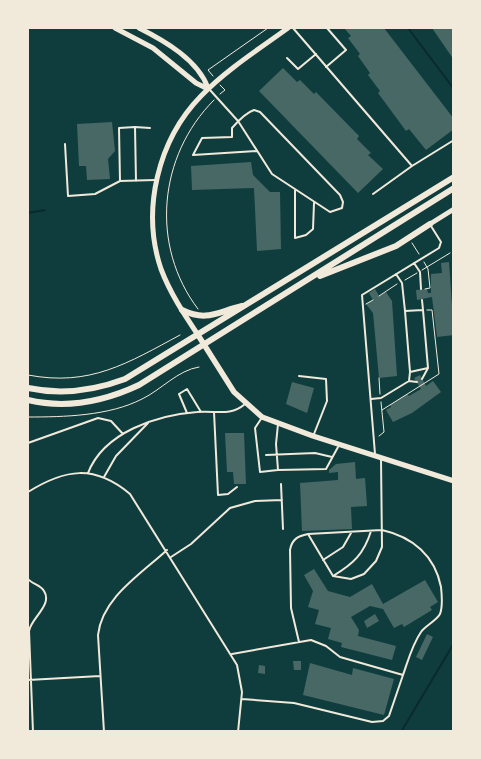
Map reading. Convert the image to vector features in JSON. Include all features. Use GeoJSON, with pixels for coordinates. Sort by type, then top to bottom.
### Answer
{"type":"FeatureCollection","features":[{"type":"Feature","properties":{"kind":"main road"},"geometry":{"type":"LineString","coordinates":[[28,388],[64,392],[104,386],[136,374],[454,177]]}},
{"type":"Feature","properties":{"kind":"main road"},"geometry":{"type":"LineString","coordinates":[[28,400],[72,404],[114,396],[151,378],[454,188]]}},
{"type":"Feature","properties":{"kind":"main road"},"geometry":{"type":"LineString","coordinates":[[298,285],[346,264],[396,246],[430,224]]}},
{"type":"Feature","properties":{"kind":"main road"},"geometry":{"type":"LineString","coordinates":[[182,310],[193,315],[205,317],[248,305]]}},
{"type":"Feature","properties":{"kind":"main road"},"geometry":{"type":"LineString","coordinates":[[198,335],[227,383],[245,404],[262,417],[339,445],[454,481]]}},
{"type":"Feature","properties":{"kind":"street"},"geometry":{"type":"LineString","coordinates":[[116,28],[153,48],[196,83],[208,89]]}},
{"type":"Feature","properties":{"kind":"street"},"geometry":{"type":"LineString","coordinates":[[140,28],[192,64],[203,76],[208,89]]}},
{"type":"Feature","properties":{"kind":"street"},"geometry":{"type":"LineString","coordinates":[[198,335],[164,278],[155,245],[153,218],[157,180],[164,154],[189,109],[208,89],[288,28]]}},
{"type":"Feature","properties":{"kind":"street"},"geometry":{"type":"LineString","coordinates":[[430,224],[454,209]]}},
{"type":"Feature","properties":{"kind":"lane"},"geometry":{"type":"LineString","coordinates":[[293,28],[412,166]]}},
{"type":"Feature","properties":{"kind":"lane"},"geometry":{"type":"LineString","coordinates":[[326,67],[346,50],[327,28]]}},
{"type":"Feature","properties":{"kind":"lane"},"geometry":{"type":"LineString","coordinates":[[287,58],[298,69],[316,54]]}},
{"type":"Feature","properties":{"kind":"lane"},"geometry":{"type":"LineString","coordinates":[[208,89],[238,121],[272,174],[330,212],[342,208],[344,202],[260,112],[254,110],[249,112],[238,121],[232,128],[232,137],[202,138],[193,155],[257,151]]}},
{"type":"Feature","properties":{"kind":"lane"},"geometry":{"type":"LineString","coordinates":[[120,181],[119,128],[150,128]]}},
{"type":"Feature","properties":{"kind":"lane"},"geometry":{"type":"LineString","coordinates":[[135,128],[136,181]]}},
{"type":"Feature","properties":{"kind":"lane"},"geometry":{"type":"LineString","coordinates":[[373,194],[412,166],[454,140]]}},
{"type":"Feature","properties":{"kind":"lane"},"geometry":{"type":"LineString","coordinates":[[64,144],[68,196],[96,194],[120,181],[157,180]]}},
{"type":"Feature","properties":{"kind":"lane"},"geometry":{"type":"LineString","coordinates":[[295,190],[295,238],[306,235],[313,230],[314,202]]}},
{"type":"Feature","properties":{"kind":"lane"},"geometry":{"type":"LineString","coordinates":[[308,534],[333,576],[351,580],[364,574],[376,561],[382,547],[378,457],[374,438],[362,295],[441,245],[430,224]]}},
{"type":"Feature","properties":{"kind":"lane"},"geometry":{"type":"LineString","coordinates":[[414,263],[420,272],[421,290]]}},
{"type":"Feature","properties":{"kind":"lane"},"geometry":{"type":"LineString","coordinates":[[396,274],[402,282],[410,372],[409,381]]}},
{"type":"Feature","properties":{"kind":"lane"},"geometry":{"type":"LineString","coordinates":[[422,300],[428,368],[422,379]]}},
{"type":"Feature","properties":{"kind":"lane"},"geometry":{"type":"LineString","coordinates":[[405,311],[423,310]]}},
{"type":"Feature","properties":{"kind":"lane"},"geometry":{"type":"LineString","coordinates":[[410,372],[428,368]]}},
{"type":"Feature","properties":{"kind":"lane"},"geometry":{"type":"LineString","coordinates":[[299,376],[326,379],[327,401],[313,436]]}},
{"type":"Feature","properties":{"kind":"lane"},"geometry":{"type":"LineString","coordinates":[[371,399],[381,398],[409,381],[417,382]]}},
{"type":"Feature","properties":{"kind":"lane"},"geometry":{"type":"LineString","coordinates":[[187,413],[180,394],[187,389],[201,412]]}},
{"type":"Feature","properties":{"kind":"lane"},"geometry":{"type":"LineString","coordinates":[[88,473],[96,454],[123,434],[150,422],[187,413],[232,412],[245,404]]}},
{"type":"Feature","properties":{"kind":"lane"},"geometry":{"type":"LineString","coordinates":[[214,412],[218,495],[228,494],[237,488]]}},
{"type":"Feature","properties":{"kind":"lane"},"geometry":{"type":"LineString","coordinates":[[262,417],[255,428],[260,472],[326,469],[339,445]]}},
{"type":"Feature","properties":{"kind":"lane"},"geometry":{"type":"LineString","coordinates":[[28,444],[98,418],[111,422],[123,434]]}},
{"type":"Feature","properties":{"kind":"lane"},"geometry":{"type":"LineString","coordinates":[[104,478],[116,456],[150,422]]}},
{"type":"Feature","properties":{"kind":"lane"},"geometry":{"type":"LineString","coordinates":[[278,424],[278,470]]}},
{"type":"Feature","properties":{"kind":"lane"},"geometry":{"type":"LineString","coordinates":[[266,455],[315,453],[332,457]]}},
{"type":"Feature","properties":{"kind":"lane"},"geometry":{"type":"LineString","coordinates":[[28,492],[53,478],[72,473],[88,473],[104,478],[120,486],[130,494],[232,654],[240,676],[241,699],[238,732]]}},
{"type":"Feature","properties":{"kind":"lane"},"geometry":{"type":"LineString","coordinates":[[281,484],[283,529]]}},
{"type":"Feature","properties":{"kind":"lane"},"geometry":{"type":"LineString","coordinates":[[171,557],[191,544],[230,508],[255,501],[282,500]]}},
{"type":"Feature","properties":{"kind":"lane"},"geometry":{"type":"LineString","coordinates":[[241,699],[294,703],[372,722],[383,721],[389,716],[420,633],[439,615],[443,597],[438,570],[430,559],[409,542],[382,530],[308,534],[296,538],[290,550],[292,608],[299,643]]}},
{"type":"Feature","properties":{"kind":"lane"},"geometry":{"type":"LineString","coordinates":[[333,576],[351,565],[360,556],[372,531]]}},
{"type":"Feature","properties":{"kind":"lane"},"geometry":{"type":"LineString","coordinates":[[323,560],[342,547],[352,532]]}},
{"type":"Feature","properties":{"kind":"lane"},"geometry":{"type":"LineString","coordinates":[[104,732],[98,635],[99,622],[104,610],[167,550]]}},
{"type":"Feature","properties":{"kind":"lane"},"geometry":{"type":"LineString","coordinates":[[28,580],[40,586],[46,597],[42,608],[29,626],[29,680],[33,732]]}},
{"type":"Feature","properties":{"kind":"lane"},"geometry":{"type":"LineString","coordinates":[[232,654],[311,640],[326,646],[340,657],[404,675]]}},
{"type":"Feature","properties":{"kind":"lane"},"geometry":{"type":"LineString","coordinates":[[29,680],[100,676]]}},
{"type":"Feature","properties":{"kind":"path"},"geometry":{"type":"LineString","coordinates":[[208,70],[268,28]]}},
{"type":"Feature","properties":{"kind":"path"},"geometry":{"type":"LineString","coordinates":[[200,310],[186,291],[172,259],[167,236],[166,201],[172,171],[186,137],[200,115],[225,90]]}},
{"type":"Feature","properties":{"kind":"path"},"geometry":{"type":"LineString","coordinates":[[409,238],[427,267],[430,288],[425,289]]}},
{"type":"Feature","properties":{"kind":"path"},"geometry":{"type":"LineString","coordinates":[[379,296],[450,253]]}},
{"type":"Feature","properties":{"kind":"path"},"geometry":{"type":"LineString","coordinates":[[363,304],[373,300]]}},
{"type":"Feature","properties":{"kind":"path"},"geometry":{"type":"LineString","coordinates":[[28,375],[64,379],[102,374],[125,365],[180,335]]}},
{"type":"Feature","properties":{"kind":"path"},"geometry":{"type":"LineString","coordinates":[[374,438],[384,432],[379,378]]}},
{"type":"Feature","properties":{"kind":"building"},"geometry":{"type":"Polygon","coordinates":[[[344,28],[384,28],[454,119],[454,129],[426,150],[409,129],[406,131],[378,93],[380,91],[368,75],[370,73],[358,56],[360,54],[348,38],[351,36],[344,28]]]}},
{"type":"Feature","properties":{"kind":"building"},"geometry":{"type":"Polygon","coordinates":[[[432,28],[454,28],[454,60],[432,28]]]}},
{"type":"Feature","properties":{"kind":"building"},"geometry":{"type":"Polygon","coordinates":[[[283,68],[297,82],[300,80],[314,94],[316,92],[359,136],[357,139],[371,153],[368,155],[383,169],[358,193],[259,91],[283,68]]]}},
{"type":"Feature","properties":{"kind":"building"},"geometry":{"type":"Polygon","coordinates":[[[112,122],[115,151],[108,159],[110,179],[87,180],[86,166],[79,166],[77,124],[112,122]]]}},
{"type":"Feature","properties":{"kind":"building"},"geometry":{"type":"Polygon","coordinates":[[[251,162],[253,175],[270,192],[280,192],[281,249],[257,251],[254,188],[192,190],[191,166],[251,162]]]}},
{"type":"Feature","properties":{"kind":"building"},"geometry":{"type":"Polygon","coordinates":[[[449,262],[454,335],[437,337],[432,297],[417,300],[416,290],[427,289],[428,293],[431,293],[431,274],[442,273],[441,263],[449,262]]]}},
{"type":"Feature","properties":{"kind":"building"},"geometry":{"type":"Polygon","coordinates":[[[375,289],[379,296],[386,292],[392,301],[397,376],[379,378],[373,313],[366,304],[373,300],[369,293],[375,289]]]}},
{"type":"Feature","properties":{"kind":"building"},"geometry":{"type":"Polygon","coordinates":[[[420,375],[426,386],[433,381],[441,392],[412,413],[393,422],[386,410],[391,407],[390,405],[407,394],[409,396],[421,389],[414,378],[420,375]]]}},
{"type":"Feature","properties":{"kind":"building"},"geometry":{"type":"Polygon","coordinates":[[[292,382],[314,388],[307,413],[286,404],[292,382]]]}},
{"type":"Feature","properties":{"kind":"building"},"geometry":{"type":"Polygon","coordinates":[[[225,433],[244,433],[246,484],[234,484],[233,472],[227,472],[225,433]]]}},
{"type":"Feature","properties":{"kind":"building"},"geometry":{"type":"Polygon","coordinates":[[[355,462],[356,479],[365,478],[367,506],[351,507],[352,529],[302,531],[300,483],[338,480],[338,472],[329,473],[329,470],[336,464],[355,462]]]}},
{"type":"Feature","properties":{"kind":"building"},"geometry":{"type":"Polygon","coordinates":[[[314,569],[328,591],[350,597],[372,584],[383,604],[425,580],[438,602],[430,607],[432,610],[404,627],[402,624],[394,628],[383,609],[370,606],[351,617],[359,630],[358,636],[396,646],[392,660],[341,647],[342,643],[328,639],[331,628],[315,624],[319,610],[308,607],[313,591],[304,575],[314,569]]]}},
{"type":"Feature","properties":{"kind":"building"},"geometry":{"type":"Polygon","coordinates":[[[375,614],[379,621],[367,628],[364,621],[375,614]]]}},
{"type":"Feature","properties":{"kind":"building"},"geometry":{"type":"Polygon","coordinates":[[[427,634],[433,637],[422,660],[416,657],[427,634]]]}},
{"type":"Feature","properties":{"kind":"building"},"geometry":{"type":"Polygon","coordinates":[[[293,661],[301,661],[301,670],[294,670],[293,661]]]}},
{"type":"Feature","properties":{"kind":"building"},"geometry":{"type":"Polygon","coordinates":[[[310,663],[352,675],[353,668],[394,679],[384,715],[303,695],[310,663]]]}},
{"type":"Feature","properties":{"kind":"building"},"geometry":{"type":"Polygon","coordinates":[[[259,665],[265,666],[265,674],[258,673],[259,665]]]}},
{"type":"Feature","properties":{"kind":"waterway"},"geometry":{"type":"LineString","coordinates":[[408,28],[454,89]]}},
{"type":"Feature","properties":{"kind":"waterway"},"geometry":{"type":"LineString","coordinates":[[28,213],[45,210]]}},
{"type":"Feature","properties":{"kind":"waterway"},"geometry":{"type":"LineString","coordinates":[[401,732],[454,643]]}}]}
